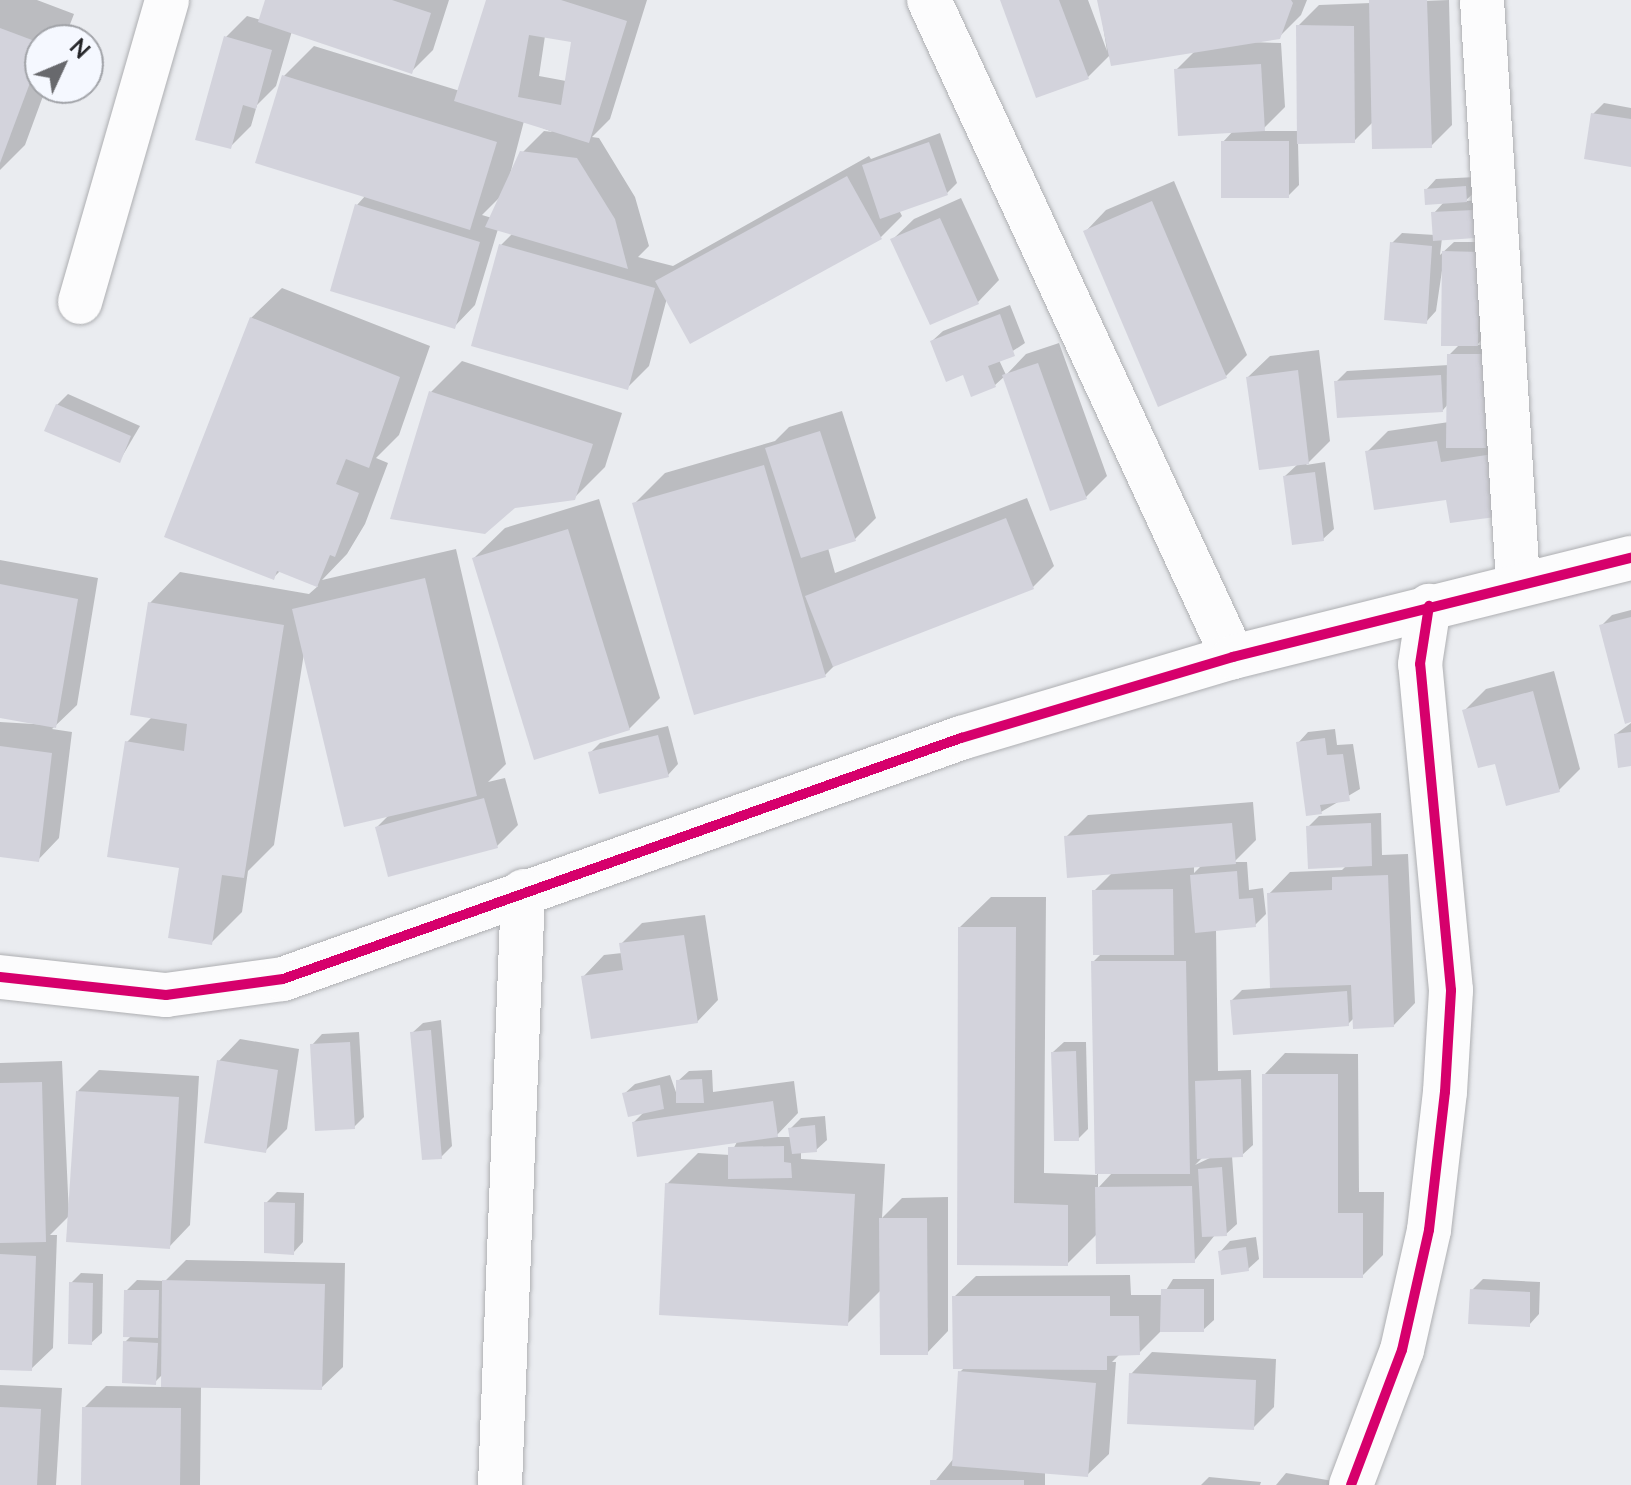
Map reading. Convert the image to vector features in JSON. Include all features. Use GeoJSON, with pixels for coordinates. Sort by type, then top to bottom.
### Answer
{"type":"FeatureCollection","features":[{"type":"Feature","properties":{"kind":"street"},"geometry":{"type":"LineString","coordinates":[[80,302],[167,0]]}},
{"type":"Feature","properties":{"kind":"street"},"geometry":{"type":"LineString","coordinates":[[929,0],[1233,657]]}},
{"type":"Feature","properties":{"kind":"street"},"geometry":{"type":"LineString","coordinates":[[1482,0],[1518,582]]}},
{"type":"Feature","properties":{"kind":"street"},"geometry":{"type":"LineString","coordinates":[[0,977],[166,995],[283,979],[523,891],[961,738],[1233,657],[1518,582],[1631,558]]}},
{"type":"Feature","properties":{"kind":"street"},"geometry":{"type":"LineString","coordinates":[[1351,1485],[1402,1350],[1429,1230],[1445,1092],[1451,990],[1420,664],[1429,606]]}},
{"type":"Feature","properties":{"kind":"street"},"geometry":{"type":"LineString","coordinates":[[500,1485],[523,891]]}},
{"type":"Feature","properties":{"kind":"building"},"geometry":{"type":"Polygon","coordinates":[[[265,0],[392,0],[431,13],[412,74],[258,22],[265,0]]]}},
{"type":"Feature","properties":{"kind":"building"},"geometry":{"type":"Polygon","coordinates":[[[486,0],[561,0],[627,21],[589,143],[454,101],[486,0]],[[529,35],[518,97],[561,105],[571,42],[529,35]]]}},
{"type":"Feature","properties":{"kind":"building"},"geometry":{"type":"Polygon","coordinates":[[[1000,0],[1059,0],[1089,79],[1036,98],[1000,0]]]}},
{"type":"Feature","properties":{"kind":"building"},"geometry":{"type":"Polygon","coordinates":[[[1097,0],[1291,0],[1293,3],[1280,39],[1111,66],[1097,0]]]}},
{"type":"Feature","properties":{"kind":"building"},"geometry":{"type":"Polygon","coordinates":[[[1369,0],[1427,0],[1432,148],[1372,149],[1369,0]]]}},
{"type":"Feature","properties":{"kind":"building"},"geometry":{"type":"Polygon","coordinates":[[[1296,25],[1354,26],[1355,143],[1297,144],[1296,25]]]}},
{"type":"Feature","properties":{"kind":"building"},"geometry":{"type":"Polygon","coordinates":[[[0,28],[24,37],[24,99],[0,163],[0,28]]]}},
{"type":"Feature","properties":{"kind":"building"},"geometry":{"type":"Polygon","coordinates":[[[224,36],[272,50],[256,109],[243,105],[231,149],[195,140],[224,36]]]}},
{"type":"Feature","properties":{"kind":"building"},"geometry":{"type":"Polygon","coordinates":[[[1261,64],[1265,131],[1178,136],[1174,69],[1261,64]]]}},
{"type":"Feature","properties":{"kind":"building"},"geometry":{"type":"Polygon","coordinates":[[[282,75],[497,142],[470,230],[255,163],[282,75]]]}},
{"type":"Feature","properties":{"kind":"building"},"geometry":{"type":"Polygon","coordinates":[[[1591,113],[1631,119],[1631,167],[1584,159],[1591,113]]]}},
{"type":"Feature","properties":{"kind":"building"},"geometry":{"type":"Polygon","coordinates":[[[1221,141],[1289,141],[1289,198],[1221,198],[1221,141]]]}},
{"type":"Feature","properties":{"kind":"building"},"geometry":{"type":"Polygon","coordinates":[[[929,142],[948,195],[880,219],[862,165],[929,142]]]}},
{"type":"Feature","properties":{"kind":"building"},"geometry":{"type":"Polygon","coordinates":[[[520,151],[577,158],[615,219],[628,269],[485,227],[520,151]]]}},
{"type":"Feature","properties":{"kind":"building"},"geometry":{"type":"Polygon","coordinates":[[[847,176],[882,239],[690,344],[655,281],[847,176]]]}},
{"type":"Feature","properties":{"kind":"building"},"geometry":{"type":"Polygon","coordinates":[[[1466,186],[1467,202],[1425,205],[1424,189],[1466,186]]]}},
{"type":"Feature","properties":{"kind":"building"},"geometry":{"type":"Polygon","coordinates":[[[1152,201],[1227,378],[1158,407],[1083,231],[1152,201]]]}},
{"type":"Feature","properties":{"kind":"building"},"geometry":{"type":"Polygon","coordinates":[[[355,204],[480,242],[455,329],[330,291],[355,204]]]}},
{"type":"Feature","properties":{"kind":"building"},"geometry":{"type":"Polygon","coordinates":[[[1474,210],[1475,238],[1433,241],[1431,212],[1474,210]]]}},
{"type":"Feature","properties":{"kind":"building"},"geometry":{"type":"Polygon","coordinates":[[[940,218],[979,304],[930,325],[890,239],[940,218]]]}},
{"type":"Feature","properties":{"kind":"building"},"geometry":{"type":"Polygon","coordinates":[[[1390,242],[1432,246],[1427,324],[1384,320],[1390,242]]]}},
{"type":"Feature","properties":{"kind":"building"},"geometry":{"type":"Polygon","coordinates":[[[499,244],[655,288],[628,390],[471,346],[499,244]]]}},
{"type":"Feature","properties":{"kind":"building"},"geometry":{"type":"Polygon","coordinates":[[[1442,251],[1480,252],[1478,346],[1441,346],[1442,251]]]}},
{"type":"Feature","properties":{"kind":"building"},"geometry":{"type":"Polygon","coordinates":[[[1000,314],[1015,356],[988,366],[996,387],[971,397],[963,375],[946,382],[930,341],[1000,314]]]}},
{"type":"Feature","properties":{"kind":"building"},"geometry":{"type":"Polygon","coordinates":[[[250,317],[400,377],[369,468],[346,459],[336,484],[359,493],[335,557],[330,555],[317,587],[277,571],[274,580],[164,537],[250,317]]]}},
{"type":"Feature","properties":{"kind":"building"},"geometry":{"type":"Polygon","coordinates":[[[1447,354],[1486,354],[1486,448],[1446,448],[1447,354]]]}},
{"type":"Feature","properties":{"kind":"building"},"geometry":{"type":"Polygon","coordinates":[[[1038,363],[1087,499],[1050,511],[1002,375],[1038,363]]]}},
{"type":"Feature","properties":{"kind":"building"},"geometry":{"type":"Polygon","coordinates":[[[1298,370],[1309,464],[1259,470],[1246,377],[1298,370]]]}},
{"type":"Feature","properties":{"kind":"building"},"geometry":{"type":"Polygon","coordinates":[[[1441,375],[1443,412],[1337,418],[1334,381],[1441,375]]]}},
{"type":"Feature","properties":{"kind":"building"},"geometry":{"type":"Polygon","coordinates":[[[429,391],[593,444],[575,500],[515,508],[485,534],[390,519],[429,391]]]}},
{"type":"Feature","properties":{"kind":"building"},"geometry":{"type":"Polygon","coordinates":[[[56,404],[131,436],[120,463],[44,431],[56,404]]]}},
{"type":"Feature","properties":{"kind":"building"},"geometry":{"type":"Polygon","coordinates":[[[820,431],[856,541],[801,558],[765,448],[820,431]]]}},
{"type":"Feature","properties":{"kind":"building"},"geometry":{"type":"Polygon","coordinates":[[[1437,441],[1441,462],[1493,454],[1503,516],[1450,523],[1446,500],[1374,510],[1365,451],[1437,441]]]}},
{"type":"Feature","properties":{"kind":"building"},"geometry":{"type":"Polygon","coordinates":[[[764,465],[826,677],[694,715],[632,503],[764,465]]]}},
{"type":"Feature","properties":{"kind":"building"},"geometry":{"type":"Polygon","coordinates":[[[1315,472],[1324,541],[1292,545],[1283,476],[1315,472]]]}},
{"type":"Feature","properties":{"kind":"building"},"geometry":{"type":"Polygon","coordinates":[[[1006,518],[1034,589],[833,667],[805,596],[1006,518]]]}},
{"type":"Feature","properties":{"kind":"building"},"geometry":{"type":"Polygon","coordinates":[[[568,529],[630,730],[534,760],[472,558],[568,529]]]}},
{"type":"Feature","properties":{"kind":"building"},"geometry":{"type":"Polygon","coordinates":[[[425,578],[477,796],[344,827],[292,609],[425,578]]]}},
{"type":"Feature","properties":{"kind":"building"},"geometry":{"type":"Polygon","coordinates":[[[0,584],[78,599],[56,728],[0,718],[0,584]]]}},
{"type":"Feature","properties":{"kind":"building"},"geometry":{"type":"Polygon","coordinates":[[[148,602],[284,625],[244,878],[222,875],[212,945],[168,938],[179,868],[107,857],[125,741],[184,751],[187,724],[130,715],[148,602]]]}},
{"type":"Feature","properties":{"kind":"building"},"geometry":{"type":"Polygon","coordinates":[[[1631,617],[1631,722],[1625,724],[1599,625],[1631,617]]]}},
{"type":"Feature","properties":{"kind":"building"},"geometry":{"type":"Polygon","coordinates":[[[1533,691],[1560,792],[1506,806],[1495,764],[1478,768],[1462,710],[1533,691]]]}},
{"type":"Feature","properties":{"kind":"building"},"geometry":{"type":"Polygon","coordinates":[[[1631,732],[1631,766],[1618,768],[1614,734],[1631,732]]]}},
{"type":"Feature","properties":{"kind":"building"},"geometry":{"type":"Polygon","coordinates":[[[658,735],[669,777],[599,794],[588,752],[658,735]]]}},
{"type":"Feature","properties":{"kind":"building"},"geometry":{"type":"Polygon","coordinates":[[[1325,738],[1327,755],[1343,754],[1350,801],[1320,805],[1322,814],[1306,816],[1296,742],[1325,738]]]}},
{"type":"Feature","properties":{"kind":"building"},"geometry":{"type":"Polygon","coordinates":[[[0,746],[52,753],[39,862],[0,857],[0,746]]]}},
{"type":"Feature","properties":{"kind":"building"},"geometry":{"type":"Polygon","coordinates":[[[484,798],[498,848],[388,877],[375,827],[484,798]]]}},
{"type":"Feature","properties":{"kind":"building"},"geometry":{"type":"Polygon","coordinates":[[[1232,823],[1236,864],[1067,878],[1064,836],[1232,823]]]}},
{"type":"Feature","properties":{"kind":"building"},"geometry":{"type":"Polygon","coordinates":[[[1371,823],[1372,866],[1308,869],[1306,826],[1371,823]]]}},
{"type":"Feature","properties":{"kind":"building"},"geometry":{"type":"Polygon","coordinates":[[[1237,871],[1239,899],[1253,898],[1256,927],[1195,933],[1190,875],[1237,871]]]}},
{"type":"Feature","properties":{"kind":"building"},"geometry":{"type":"Polygon","coordinates":[[[1388,875],[1394,1027],[1353,1029],[1351,985],[1270,988],[1267,893],[1332,890],[1332,877],[1388,875]]]}},
{"type":"Feature","properties":{"kind":"building"},"geometry":{"type":"Polygon","coordinates":[[[1173,889],[1174,955],[1093,955],[1092,890],[1173,889]]]}},
{"type":"Feature","properties":{"kind":"building"},"geometry":{"type":"Polygon","coordinates":[[[958,927],[1016,927],[1014,1203],[1068,1205],[1068,1266],[957,1265],[958,927]]]}},
{"type":"Feature","properties":{"kind":"building"},"geometry":{"type":"Polygon","coordinates":[[[684,935],[698,1023],[591,1039],[581,976],[623,970],[619,943],[684,935]]]}},
{"type":"Feature","properties":{"kind":"building"},"geometry":{"type":"Polygon","coordinates":[[[1091,961],[1186,961],[1190,1174],[1095,1174],[1091,961]]]}},
{"type":"Feature","properties":{"kind":"building"},"geometry":{"type":"Polygon","coordinates":[[[1347,991],[1349,1026],[1233,1035],[1230,1000],[1347,991]]]}},
{"type":"Feature","properties":{"kind":"building"},"geometry":{"type":"Polygon","coordinates":[[[431,1030],[442,1159],[422,1160],[410,1032],[431,1030]]]}},
{"type":"Feature","properties":{"kind":"building"},"geometry":{"type":"Polygon","coordinates":[[[350,1042],[355,1129],[315,1131],[310,1044],[350,1042]]]}},
{"type":"Feature","properties":{"kind":"building"},"geometry":{"type":"Polygon","coordinates":[[[1076,1051],[1079,1141],[1054,1141],[1051,1052],[1076,1051]]]}},
{"type":"Feature","properties":{"kind":"building"},"geometry":{"type":"Polygon","coordinates":[[[217,1060],[278,1070],[266,1153],[204,1143],[217,1060]]]}},
{"type":"Feature","properties":{"kind":"building"},"geometry":{"type":"Polygon","coordinates":[[[1262,1074],[1338,1074],[1338,1213],[1363,1213],[1363,1278],[1263,1278],[1262,1074]]]}},
{"type":"Feature","properties":{"kind":"building"},"geometry":{"type":"Polygon","coordinates":[[[702,1079],[704,1103],[676,1103],[676,1080],[702,1079]]]}},
{"type":"Feature","properties":{"kind":"building"},"geometry":{"type":"Polygon","coordinates":[[[1241,1079],[1243,1157],[1197,1159],[1195,1081],[1241,1079]]]}},
{"type":"Feature","properties":{"kind":"building"},"geometry":{"type":"Polygon","coordinates":[[[42,1082],[46,1242],[0,1243],[0,1083],[42,1082]]]}},
{"type":"Feature","properties":{"kind":"building"},"geometry":{"type":"Polygon","coordinates":[[[660,1085],[664,1109],[628,1117],[622,1093],[660,1085]]]}},
{"type":"Feature","properties":{"kind":"building"},"geometry":{"type":"Polygon","coordinates":[[[76,1091],[179,1097],[170,1249],[66,1242],[76,1091]]]}},
{"type":"Feature","properties":{"kind":"building"},"geometry":{"type":"Polygon","coordinates":[[[773,1101],[778,1137],[637,1157],[632,1122],[773,1101]]]}},
{"type":"Feature","properties":{"kind":"building"},"geometry":{"type":"Polygon","coordinates":[[[815,1125],[817,1152],[792,1154],[788,1128],[815,1125]]]}},
{"type":"Feature","properties":{"kind":"building"},"geometry":{"type":"Polygon","coordinates":[[[784,1146],[784,1162],[791,1163],[792,1178],[728,1179],[728,1147],[784,1146]]]}},
{"type":"Feature","properties":{"kind":"building"},"geometry":{"type":"Polygon","coordinates":[[[1222,1167],[1227,1236],[1202,1237],[1198,1169],[1222,1167]]]}},
{"type":"Feature","properties":{"kind":"building"},"geometry":{"type":"Polygon","coordinates":[[[665,1183],[855,1194],[848,1326],[659,1315],[665,1183]]]}},
{"type":"Feature","properties":{"kind":"building"},"geometry":{"type":"Polygon","coordinates":[[[1192,1186],[1195,1263],[1096,1264],[1095,1187],[1192,1186]]]}},
{"type":"Feature","properties":{"kind":"building"},"geometry":{"type":"Polygon","coordinates":[[[264,1202],[295,1203],[294,1255],[264,1253],[264,1202]]]}},
{"type":"Feature","properties":{"kind":"building"},"geometry":{"type":"Polygon","coordinates":[[[879,1218],[927,1218],[928,1355],[880,1355],[879,1218]]]}},
{"type":"Feature","properties":{"kind":"building"},"geometry":{"type":"Polygon","coordinates":[[[1246,1247],[1249,1271],[1221,1275],[1218,1251],[1246,1247]]]}},
{"type":"Feature","properties":{"kind":"building"},"geometry":{"type":"Polygon","coordinates":[[[0,1254],[36,1256],[32,1371],[0,1370],[0,1254]]]}},
{"type":"Feature","properties":{"kind":"building"},"geometry":{"type":"Polygon","coordinates":[[[162,1280],[325,1284],[322,1390],[161,1387],[162,1280]]]}},
{"type":"Feature","properties":{"kind":"building"},"geometry":{"type":"Polygon","coordinates":[[[69,1282],[93,1283],[92,1345],[68,1344],[69,1282]]]}},
{"type":"Feature","properties":{"kind":"building"},"geometry":{"type":"Polygon","coordinates":[[[1161,1289],[1204,1289],[1204,1332],[1160,1332],[1161,1289]]]}},
{"type":"Feature","properties":{"kind":"building"},"geometry":{"type":"Polygon","coordinates":[[[1470,1289],[1530,1292],[1530,1327],[1468,1324],[1470,1289]]]}},
{"type":"Feature","properties":{"kind":"building"},"geometry":{"type":"Polygon","coordinates":[[[124,1290],[159,1290],[158,1338],[123,1337],[124,1290]]]}},
{"type":"Feature","properties":{"kind":"building"},"geometry":{"type":"Polygon","coordinates":[[[952,1296],[1110,1296],[1110,1316],[1139,1316],[1140,1355],[1107,1356],[1107,1370],[953,1369],[952,1296]]]}},
{"type":"Feature","properties":{"kind":"building"},"geometry":{"type":"Polygon","coordinates":[[[123,1341],[158,1343],[156,1385],[122,1383],[123,1341]]]}},
{"type":"Feature","properties":{"kind":"building"},"geometry":{"type":"Polygon","coordinates":[[[958,1371],[1096,1383],[1088,1477],[952,1466],[958,1371]]]}},
{"type":"Feature","properties":{"kind":"building"},"geometry":{"type":"Polygon","coordinates":[[[1129,1373],[1256,1380],[1254,1430],[1127,1424],[1129,1373]]]}},
{"type":"Feature","properties":{"kind":"building"},"geometry":{"type":"Polygon","coordinates":[[[0,1407],[41,1409],[37,1485],[0,1485],[0,1407]]]}},
{"type":"Feature","properties":{"kind":"building"},"geometry":{"type":"Polygon","coordinates":[[[82,1407],[181,1408],[180,1485],[81,1485],[82,1407]]]}},
{"type":"Feature","properties":{"kind":"building"},"geometry":{"type":"Polygon","coordinates":[[[930,1480],[1024,1480],[1024,1485],[930,1485],[930,1480]]]}},
{"type":"Feature","properties":{"kind":"cycle path"},"geometry":{"type":"LineString","coordinates":[[0,977],[166,995],[283,979],[961,738],[1233,657],[1631,558]]}},
{"type":"Feature","properties":{"kind":"cycle path"},"geometry":{"type":"LineString","coordinates":[[1351,1485],[1402,1350],[1429,1230],[1445,1092],[1451,990],[1420,664],[1429,606]]}}]}
